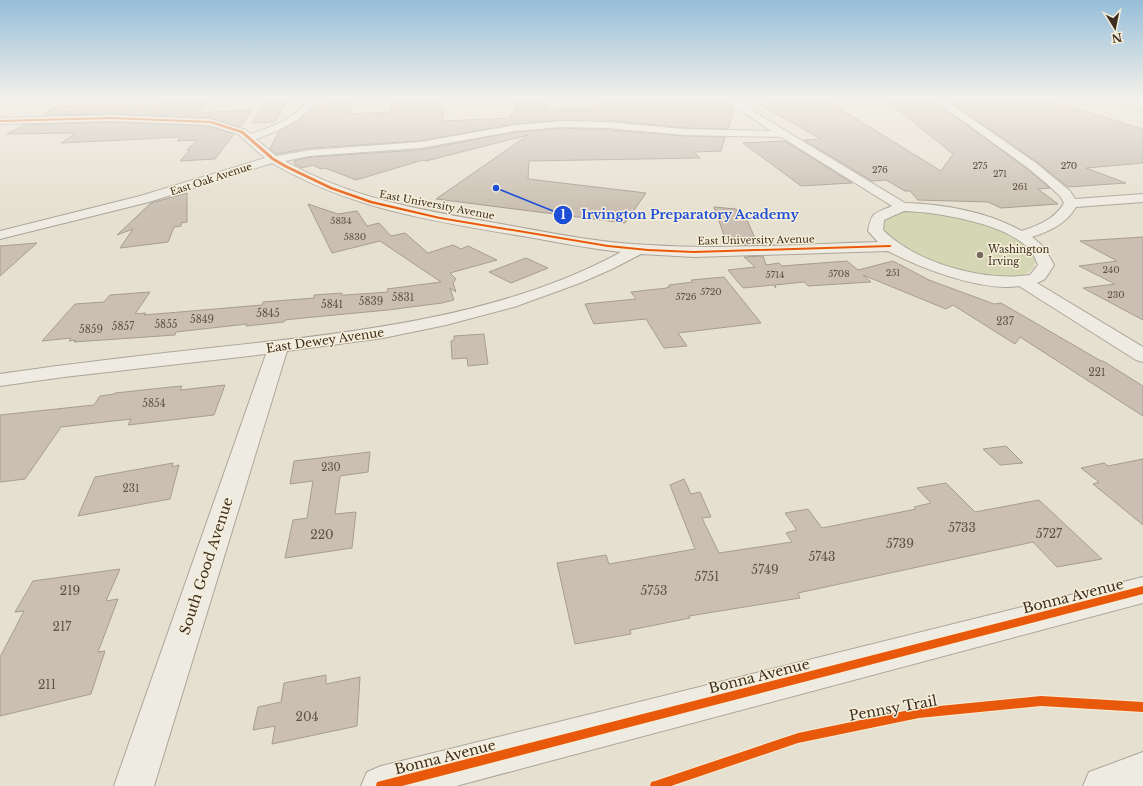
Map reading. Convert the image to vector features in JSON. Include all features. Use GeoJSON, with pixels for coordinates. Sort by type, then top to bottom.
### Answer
{"type":"FeatureCollection","features":[{"type":"Feature","properties":{"kind":"street","name":"East University Avenue"},"geometry":{"type":"LineString","coordinates":[[246,136],[273,159],[331,188],[371,202],[440,218],[638,249],[694,252],[890,246]]}},
{"type":"Feature","properties":{"kind":"street"},"geometry":{"type":"LineString","coordinates":[[250,138],[255,136]]}},
{"type":"Feature","properties":{"kind":"street","name":"East Oak Avenue"},"geometry":{"type":"LineString","coordinates":[[0,235],[151,197],[273,159],[322,152],[420,145],[470,136]]}},
{"type":"Feature","properties":{"kind":"street"},"geometry":{"type":"LineString","coordinates":[[787,136],[902,207]]}},
{"type":"Feature","properties":{"kind":"street"},"geometry":{"type":"LineString","coordinates":[[991,136],[1067,194],[1071,203]]}},
{"type":"Feature","properties":{"kind":"street"},"geometry":{"type":"LineString","coordinates":[[1071,203],[1143,198]]}},
{"type":"Feature","properties":{"kind":"street"},"geometry":{"type":"LineString","coordinates":[[1020,236],[1055,222],[1064,215],[1071,203]]}},
{"type":"Feature","properties":{"kind":"street"},"geometry":{"type":"LineString","coordinates":[[902,207],[931,208],[996,224],[1020,236],[1040,251],[1046,265],[1037,277],[1022,281],[988,280],[958,274],[920,262],[890,246],[879,236],[874,225],[877,218],[882,213],[902,207]]}},
{"type":"Feature","properties":{"kind":"street","name":"East Dewey Avenue"},"geometry":{"type":"LineString","coordinates":[[0,380],[278,347],[398,329],[479,311],[562,285],[599,270],[638,249]]}},
{"type":"Feature","properties":{"kind":"street"},"geometry":{"type":"LineString","coordinates":[[1022,281],[1143,356]]}},
{"type":"Feature","properties":{"kind":"street","name":"South Good Avenue"},"geometry":{"type":"LineString","coordinates":[[134,786],[278,347]]}},
{"type":"Feature","properties":{"kind":"street","name":"Bonna Avenue"},"geometry":{"type":"LineString","coordinates":[[381,786],[1143,590]]}},
{"type":"Feature","properties":{"kind":"street"},"geometry":{"type":"LineString","coordinates":[[1104,786],[1143,772]]}},
{"type":"Feature","properties":{"kind":"green space"},"geometry":{"type":"Polygon","coordinates":[[[912,209],[967,219],[1000,230],[1019,240],[1033,253],[1035,260],[1033,269],[1017,277],[1001,277],[944,265],[907,250],[893,241],[885,231],[884,222],[885,216],[891,213],[912,209]]]}},
{"type":"Feature","properties":{"kind":"building"},"geometry":{"type":"Polygon","coordinates":[[[72,136],[233,136],[215,159],[180,161],[190,150],[187,150],[197,140],[177,141],[181,137],[61,143],[72,136]]]}},
{"type":"Feature","properties":{"kind":"building"},"geometry":{"type":"Polygon","coordinates":[[[277,136],[450,136],[420,141],[310,148],[276,154],[270,149],[277,136]]]}},
{"type":"Feature","properties":{"kind":"building"},"geometry":{"type":"Polygon","coordinates":[[[496,136],[525,136],[426,161],[423,160],[356,180],[313,165],[302,168],[295,164],[294,161],[310,157],[420,150],[496,136]]]}},
{"type":"Feature","properties":{"kind":"building"},"geometry":{"type":"Polygon","coordinates":[[[527,136],[725,137],[721,151],[694,152],[700,158],[529,161],[528,179],[646,193],[625,223],[436,199],[527,136]]]}},
{"type":"Feature","properties":{"kind":"building"},"geometry":{"type":"Polygon","coordinates":[[[815,136],[884,136],[941,171],[953,154],[930,136],[982,136],[1050,188],[1038,189],[1058,204],[1001,208],[988,202],[918,200],[910,191],[905,191],[886,180],[872,181],[804,140],[821,139],[815,136]]]}},
{"type":"Feature","properties":{"kind":"building"},"geometry":{"type":"Polygon","coordinates":[[[999,136],[1143,136],[1143,163],[1086,168],[1126,183],[1068,187],[1037,162],[999,136]]]}},
{"type":"Feature","properties":{"kind":"building"},"geometry":{"type":"Polygon","coordinates":[[[785,141],[852,183],[801,186],[743,143],[785,141]]]}},
{"type":"Feature","properties":{"kind":"building"},"geometry":{"type":"Polygon","coordinates":[[[187,193],[187,222],[181,223],[181,226],[174,227],[168,242],[120,248],[133,229],[117,235],[151,203],[187,193]]]}},
{"type":"Feature","properties":{"kind":"building"},"geometry":{"type":"Polygon","coordinates":[[[308,204],[338,214],[357,211],[367,226],[379,223],[391,236],[405,233],[428,253],[453,245],[461,249],[468,246],[497,260],[450,273],[456,279],[453,283],[456,292],[450,288],[454,300],[442,303],[285,320],[284,322],[246,326],[247,324],[176,332],[175,335],[74,342],[76,340],[69,341],[71,338],[42,341],[75,304],[104,302],[110,295],[150,292],[135,314],[146,313],[144,315],[262,305],[263,302],[314,298],[314,295],[342,293],[341,295],[345,295],[388,292],[387,289],[441,282],[380,241],[332,253],[308,204]]]}},
{"type":"Feature","properties":{"kind":"building"},"geometry":{"type":"Polygon","coordinates":[[[714,207],[736,209],[743,220],[747,220],[758,245],[732,245],[725,238],[714,207]]]}},
{"type":"Feature","properties":{"kind":"building"},"geometry":{"type":"Polygon","coordinates":[[[1143,237],[1143,320],[1083,288],[1115,284],[1079,266],[1117,261],[1080,241],[1143,237]]]}},
{"type":"Feature","properties":{"kind":"building"},"geometry":{"type":"Polygon","coordinates":[[[37,243],[0,276],[0,246],[37,243]]]}},
{"type":"Feature","properties":{"kind":"building"},"geometry":{"type":"Polygon","coordinates":[[[763,256],[766,265],[779,263],[782,266],[847,261],[858,270],[893,261],[929,280],[994,304],[1001,303],[1103,361],[1143,386],[1143,416],[1020,337],[1015,344],[953,305],[946,309],[863,275],[871,282],[808,286],[804,282],[775,285],[776,288],[773,285],[743,288],[728,270],[755,267],[744,257],[763,256]]]}},
{"type":"Feature","properties":{"kind":"building"},"geometry":{"type":"Polygon","coordinates":[[[526,258],[548,268],[511,283],[489,272],[526,258]]]}},
{"type":"Feature","properties":{"kind":"building"},"geometry":{"type":"Polygon","coordinates":[[[724,277],[761,323],[678,333],[687,346],[664,348],[646,319],[594,324],[585,304],[636,299],[631,292],[667,288],[670,287],[669,285],[693,282],[691,280],[724,277]]]}},
{"type":"Feature","properties":{"kind":"building"},"geometry":{"type":"Polygon","coordinates":[[[484,334],[488,364],[468,366],[467,358],[452,359],[451,341],[454,340],[454,336],[484,334]]]}},
{"type":"Feature","properties":{"kind":"building"},"geometry":{"type":"Polygon","coordinates":[[[225,385],[214,415],[128,425],[131,419],[61,427],[25,479],[0,482],[0,415],[94,405],[100,396],[115,393],[182,386],[180,390],[225,385]]]}},
{"type":"Feature","properties":{"kind":"building"},"geometry":{"type":"Polygon","coordinates":[[[1006,446],[1023,463],[1000,465],[983,449],[1006,446]]]}},
{"type":"Feature","properties":{"kind":"building"},"geometry":{"type":"Polygon","coordinates":[[[370,452],[368,472],[340,476],[335,514],[356,512],[352,548],[285,558],[293,520],[307,518],[313,481],[290,484],[294,461],[370,452]]]}},
{"type":"Feature","properties":{"kind":"building"},"geometry":{"type":"Polygon","coordinates":[[[1143,459],[1143,525],[1093,484],[1099,482],[1081,468],[1104,463],[1108,466],[1143,459]]]}},
{"type":"Feature","properties":{"kind":"building"},"geometry":{"type":"Polygon","coordinates":[[[173,463],[172,467],[179,465],[170,499],[78,516],[95,477],[173,463]]]}},
{"type":"Feature","properties":{"kind":"building"},"geometry":{"type":"Polygon","coordinates":[[[684,479],[691,494],[700,492],[711,517],[702,518],[719,553],[792,542],[786,533],[797,530],[785,513],[808,509],[822,528],[916,509],[914,507],[931,503],[917,488],[946,483],[975,512],[1039,500],[1102,559],[1057,567],[1033,542],[798,593],[800,598],[689,616],[690,618],[630,630],[631,634],[575,644],[557,563],[606,555],[609,564],[695,549],[670,485],[684,479]]]}},
{"type":"Feature","properties":{"kind":"building"},"geometry":{"type":"Polygon","coordinates":[[[120,569],[106,601],[118,599],[98,652],[105,651],[91,694],[0,716],[0,657],[24,611],[15,612],[33,581],[120,569]]]}},
{"type":"Feature","properties":{"kind":"building"},"geometry":{"type":"Polygon","coordinates":[[[326,675],[326,684],[360,677],[357,726],[272,744],[275,726],[253,730],[258,707],[281,702],[284,683],[326,675]]]}},
{"type":"Feature","properties":{"kind":"cycle path"},"geometry":{"type":"LineString","coordinates":[[246,136],[273,159],[331,188],[371,202],[440,218],[608,246],[648,250],[694,252],[890,246]]}},
{"type":"Feature","properties":{"kind":"cycle path"},"geometry":{"type":"LineString","coordinates":[[381,786],[1143,590]]}},
{"type":"Feature","properties":{"kind":"cycle path","name":"Pennsy Trail"},"geometry":{"type":"LineString","coordinates":[[655,786],[798,738],[919,713],[1041,701],[1143,707]]}},
{"type":"Feature","properties":{"kind":"place","name":"Irvington Preparatory Academy"},"geometry":{"type":"Point","coordinates":[496,188]}},
{"type":"Feature","properties":{"kind":"place","name":"Washington Irving"},"geometry":{"type":"Point","coordinates":[980,255]}}]}
